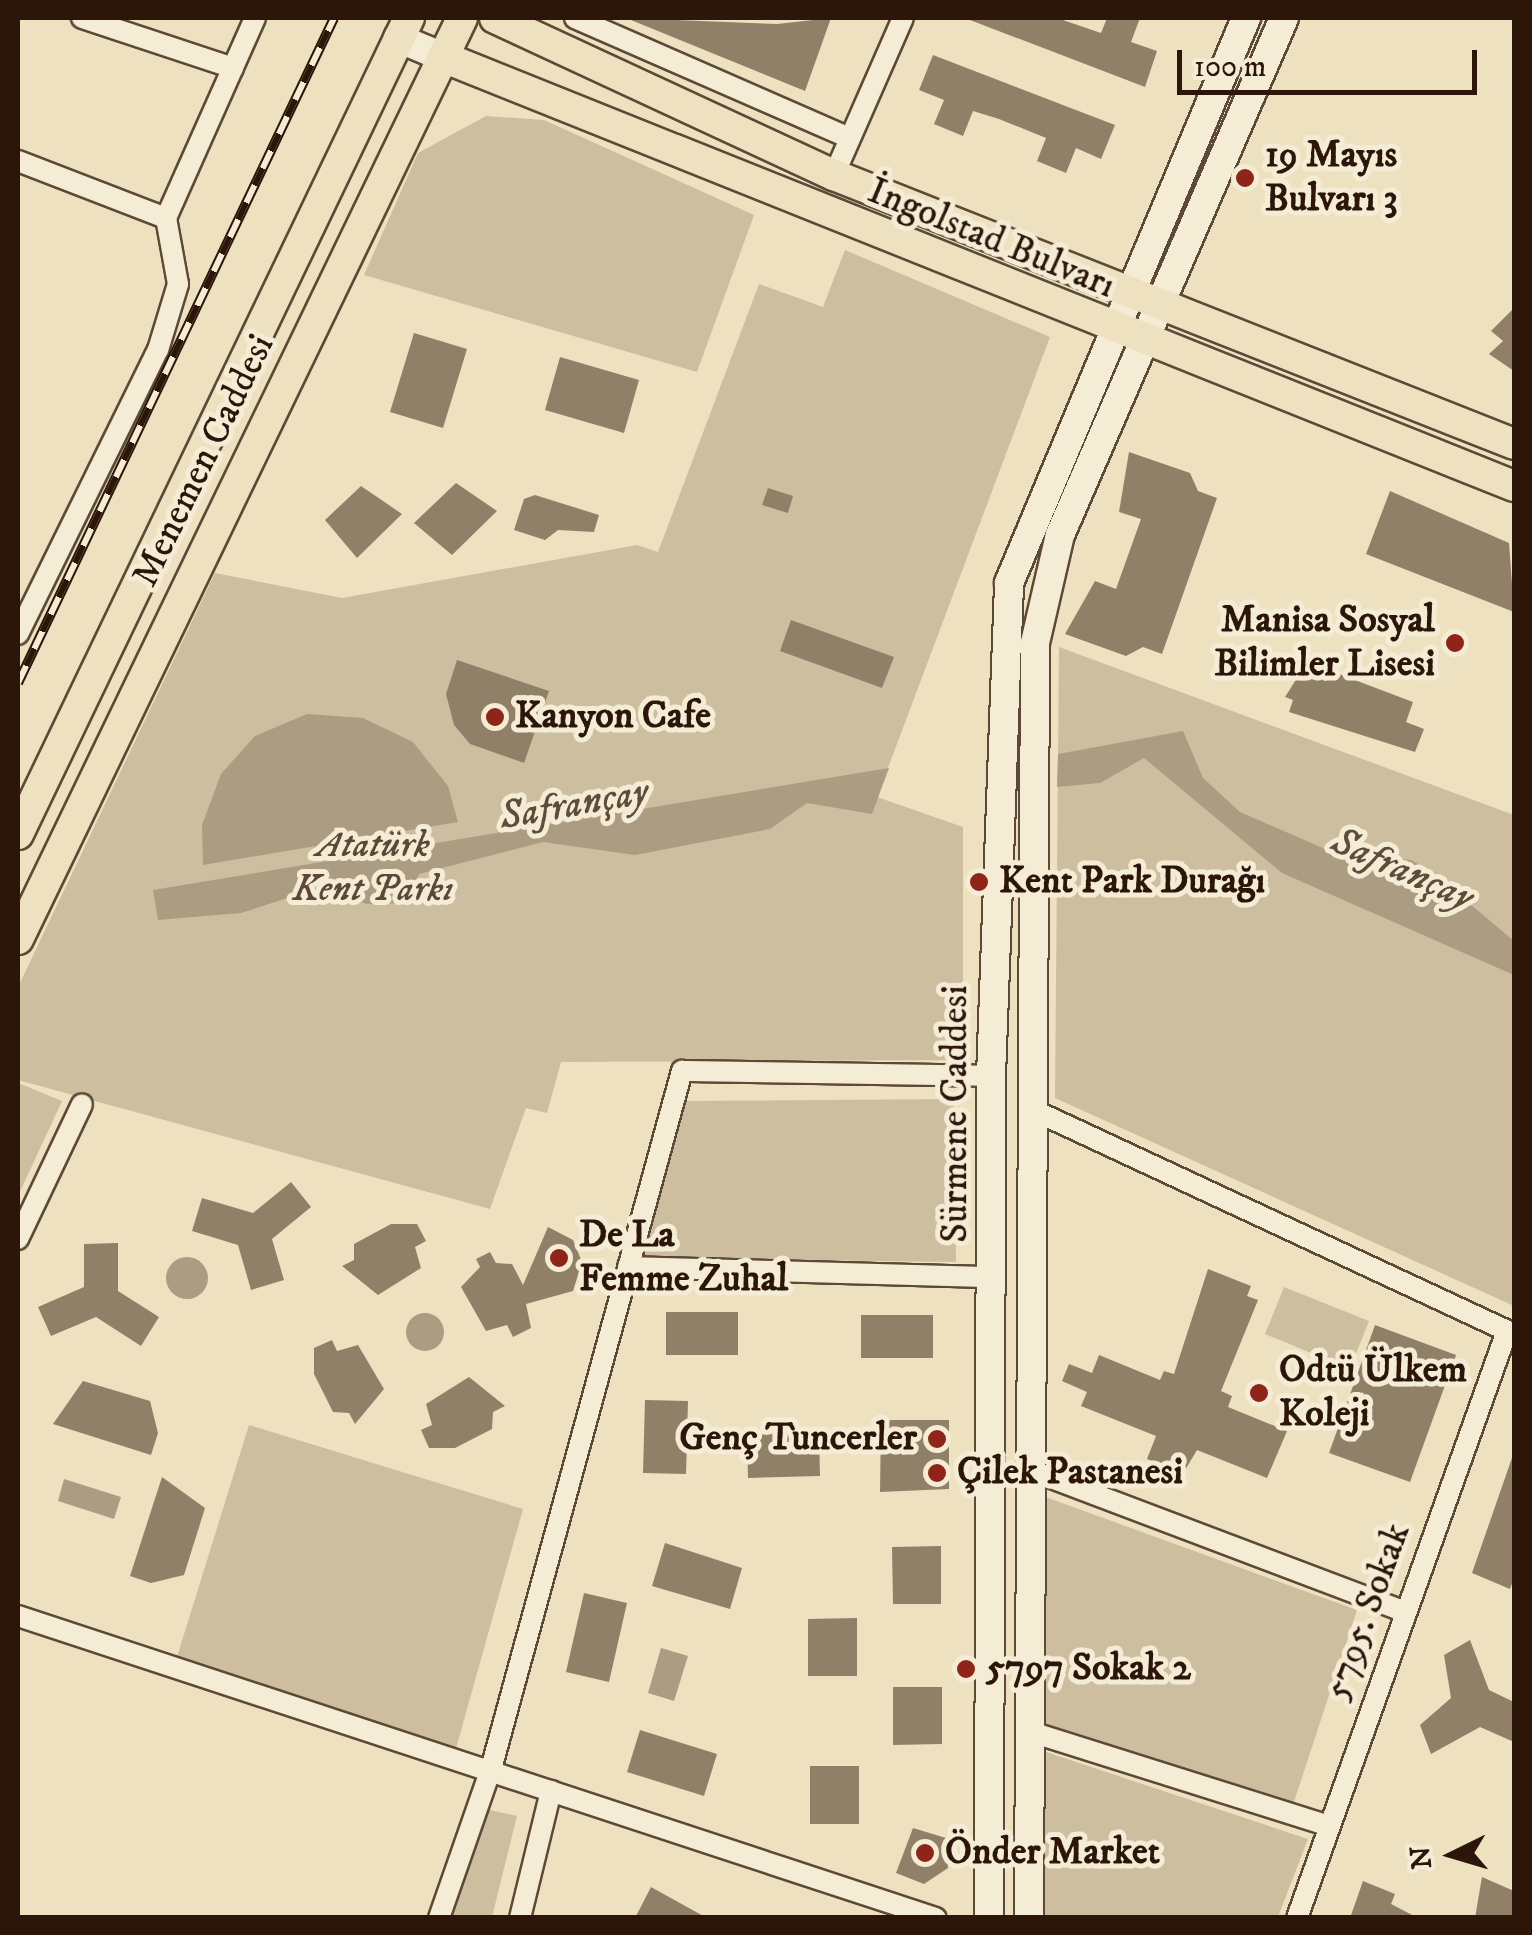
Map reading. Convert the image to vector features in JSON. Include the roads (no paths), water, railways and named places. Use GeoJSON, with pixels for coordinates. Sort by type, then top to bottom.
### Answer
{"type":"FeatureCollection","features":[{"type":"Feature","properties":{"kind":"main road","name":"Menemen Caddesi"},"geometry":{"type":"LineString","coordinates":[[18,939],[462,18]]}},
{"type":"Feature","properties":{"kind":"main road","name":"İngolstad Bulvarı"},"geometry":{"type":"LineString","coordinates":[[495,18],[834,174],[1514,444]]}},
{"type":"Feature","properties":{"kind":"main road","name":"Sürmene Caddesi"},"geometry":{"type":"LineString","coordinates":[[989,1918],[995,1455],[991,1076],[998,784],[1009,582],[1246,18]]}},
{"type":"Feature","properties":{"kind":"main road","name":"Sürmene Caddesi"},"geometry":{"type":"LineString","coordinates":[[1029,1918],[1031,785],[1035,643],[1060,535],[1284,18]]}},
{"type":"Feature","properties":{"kind":"main road","name":"Menemen Caddesi"},"geometry":{"type":"LineString","coordinates":[[18,834],[404,28]]}},
{"type":"Feature","properties":{"kind":"main road"},"geometry":{"type":"LineString","coordinates":[[404,28],[442,57]]}},
{"type":"Feature","properties":{"kind":"main road","name":"İngolstad Bulvarı"},"geometry":{"type":"LineString","coordinates":[[442,57],[1112,330],[1514,486]]}},
{"type":"Feature","properties":{"kind":"main road"},"geometry":{"type":"LineString","coordinates":[[998,784],[1031,785]]}},
{"type":"Feature","properties":{"kind":"main road"},"geometry":{"type":"LineString","coordinates":[[992,1119],[1030,1114]]}},
{"type":"Feature","properties":{"kind":"main road"},"geometry":{"type":"LineString","coordinates":[[995,1455],[1030,1470]]}},
{"type":"Feature","properties":{"kind":"street"},"geometry":{"type":"LineString","coordinates":[[82,18],[233,68]]}},
{"type":"Feature","properties":{"kind":"street"},"geometry":{"type":"LineString","coordinates":[[18,634],[158,350],[178,284],[166,218],[255,18]]}},
{"type":"Feature","properties":{"kind":"street"},"geometry":{"type":"LineString","coordinates":[[575,18],[848,137]]}},
{"type":"Feature","properties":{"kind":"street"},"geometry":{"type":"LineString","coordinates":[[834,174],[903,18]]}},
{"type":"Feature","properties":{"kind":"street"},"geometry":{"type":"LineString","coordinates":[[18,161],[166,218]]}},
{"type":"Feature","properties":{"kind":"street"},"geometry":{"type":"LineString","coordinates":[[439,1918],[491,1769],[682,1071],[991,1076]]}},
{"type":"Feature","properties":{"kind":"street"},"geometry":{"type":"LineString","coordinates":[[18,1239],[82,1104]]}},
{"type":"Feature","properties":{"kind":"street"},"geometry":{"type":"LineString","coordinates":[[1030,1114],[1511,1332]]}},
{"type":"Feature","properties":{"kind":"street"},"geometry":{"type":"LineString","coordinates":[[628,1267],[993,1277]]}},
{"type":"Feature","properties":{"kind":"street","name":"5795. Sokak"},"geometry":{"type":"LineString","coordinates":[[1297,1918],[1405,1612],[1511,1332]]}},
{"type":"Feature","properties":{"kind":"street"},"geometry":{"type":"LineString","coordinates":[[1030,1470],[1405,1612]]}},
{"type":"Feature","properties":{"kind":"street"},"geometry":{"type":"LineString","coordinates":[[18,1616],[936,1918]]}},
{"type":"Feature","properties":{"kind":"street"},"geometry":{"type":"LineString","coordinates":[[1028,1732],[1329,1826]]}},
{"type":"Feature","properties":{"kind":"street"},"geometry":{"type":"LineString","coordinates":[[520,1918],[551,1790]]}},
{"type":"Feature","properties":{"kind":"water"},"geometry":{"type":"Polygon","coordinates":[[[307,714],[363,718],[413,742],[448,786],[458,822],[203,865],[202,825],[221,774],[255,736],[307,714]]]}},
{"type":"Feature","properties":{"kind":"water","name":"Safrançay"},"geometry":{"type":"Polygon","coordinates":[[[1183,731],[1203,778],[1240,812],[1332,852],[1411,860],[1432,872],[1514,941],[1514,975],[1282,873],[1144,758],[1100,783],[1057,787],[1058,754],[1183,731]]]}},
{"type":"Feature","properties":{"kind":"water"},"geometry":{"type":"Polygon","coordinates":[[[889,768],[872,814],[807,803],[770,829],[635,855],[543,842],[419,874],[404,903],[367,904],[318,888],[241,913],[158,920],[153,890],[889,768]]]}},
{"type":"Feature","properties":{"kind":"water"},"geometry":{"type":"Polygon","coordinates":[[[187,1257],[202,1263],[208,1278],[202,1293],[187,1299],[172,1293],[166,1278],[172,1263],[187,1257]]]}},
{"type":"Feature","properties":{"kind":"water"},"geometry":{"type":"Polygon","coordinates":[[[425,1313],[439,1318],[444,1332],[439,1346],[425,1351],[411,1346],[406,1332],[411,1318],[425,1313]]]}},
{"type":"Feature","properties":{"kind":"water"},"geometry":{"type":"Polygon","coordinates":[[[64,1479],[121,1497],[114,1519],[58,1501],[64,1479]]]}},
{"type":"Feature","properties":{"kind":"water"},"geometry":{"type":"Polygon","coordinates":[[[661,1648],[688,1656],[674,1701],[648,1693],[661,1648]]]}},
{"type":"Feature","properties":{"kind":"railway"},"geometry":{"type":"LineString","coordinates":[[18,683],[334,18]]}},
{"type":"Feature","properties":{"kind":"place","name":"19 Mayıs Bulvarı 3"},"geometry":{"type":"Point","coordinates":[1245,178]}},
{"type":"Feature","properties":{"kind":"place","name":"Manisa Sosyal Bilimler Lisesi"},"geometry":{"type":"Point","coordinates":[1455,643]}},
{"type":"Feature","properties":{"kind":"place","name":"Kanyon Cafe"},"geometry":{"type":"Point","coordinates":[495,717]}},
{"type":"Feature","properties":{"kind":"place","name":"Kent Park Durağı"},"geometry":{"type":"Point","coordinates":[979,882]}},
{"type":"Feature","properties":{"kind":"place","name":"De La Femme Zuhal"},"geometry":{"type":"Point","coordinates":[559,1258]}},
{"type":"Feature","properties":{"kind":"place","name":"Odtü Ülkem Koleji"},"geometry":{"type":"Point","coordinates":[1259,1393]}},
{"type":"Feature","properties":{"kind":"place","name":"Genç Tuncerler"},"geometry":{"type":"Point","coordinates":[937,1439]}},
{"type":"Feature","properties":{"kind":"place","name":"Çilek Pastanesi"},"geometry":{"type":"Point","coordinates":[937,1473]}},
{"type":"Feature","properties":{"kind":"place","name":"5797 Sokak 2"},"geometry":{"type":"Point","coordinates":[966,1669]}},
{"type":"Feature","properties":{"kind":"place","name":"Önder Market"},"geometry":{"type":"Point","coordinates":[925,1853]}},
{"type":"Feature","properties":{"kind":"park label","name":"Atatürk Kent Parkı"},"geometry":{"type":"Point","coordinates":[373,868]}}]}
